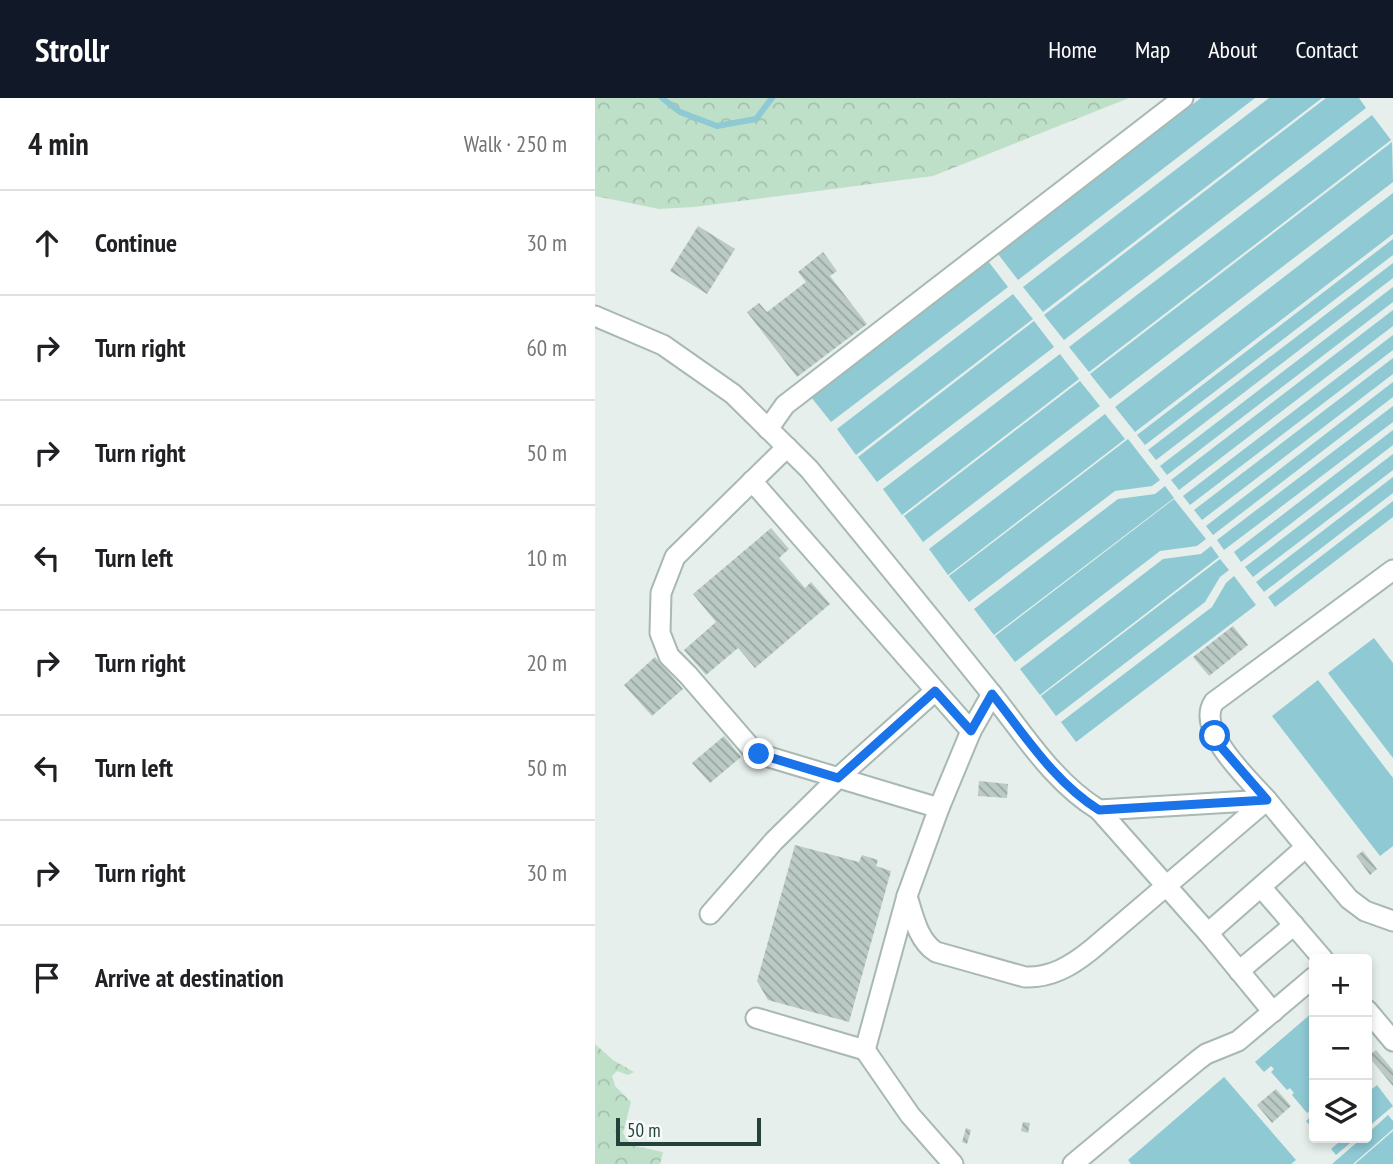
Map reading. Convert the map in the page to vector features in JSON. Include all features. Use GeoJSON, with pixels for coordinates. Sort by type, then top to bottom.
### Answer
{"type":"FeatureCollection","features":[{"type":"Feature","properties":{"kind":"lane"},"geometry":{"type":"LineString","coordinates":[[768,429],[785,405],[1183,98]]}},
{"type":"Feature","properties":{"kind":"lane"},"geometry":{"type":"LineString","coordinates":[[595,316],[663,345],[733,394],[787,447],[809,470],[1057,776],[1077,796],[1099,810],[1208,933],[1273,1012]]}},
{"type":"Feature","properties":{"kind":"lane"},"geometry":{"type":"LineString","coordinates":[[787,447],[675,557],[661,593],[660,633],[669,656],[755,752],[764,757],[939,808]]}},
{"type":"Feature","properties":{"kind":"lane"},"geometry":{"type":"LineString","coordinates":[[752,481],[971,731]]}},
{"type":"Feature","properties":{"kind":"lane"},"geometry":{"type":"LineString","coordinates":[[1393,570],[1214,702],[1210,709],[1212,727],[1222,748],[1342,891],[1357,906],[1373,915],[1393,921]]}},
{"type":"Feature","properties":{"kind":"lane"},"geometry":{"type":"LineString","coordinates":[[710,914],[774,841],[838,778],[935,691]]}},
{"type":"Feature","properties":{"kind":"lane"},"geometry":{"type":"LineString","coordinates":[[865,1051],[907,896],[971,731],[992,694]]}},
{"type":"Feature","properties":{"kind":"lane"},"geometry":{"type":"LineString","coordinates":[[1099,810],[1267,800]]}},
{"type":"Feature","properties":{"kind":"lane"},"geometry":{"type":"LineString","coordinates":[[907,896],[919,931],[932,950],[1036,978],[1058,971],[1081,959],[1267,800]]}},
{"type":"Feature","properties":{"kind":"lane"},"geometry":{"type":"LineString","coordinates":[[1208,933],[1306,847]]}},
{"type":"Feature","properties":{"kind":"lane"},"geometry":{"type":"LineString","coordinates":[[1261,887],[1319,954]]}},
{"type":"Feature","properties":{"kind":"lane"},"geometry":{"type":"LineString","coordinates":[[1240,971],[1294,925]]}},
{"type":"Feature","properties":{"kind":"lane"},"geometry":{"type":"LineString","coordinates":[[1073,1164],[1198,1060],[1206,1054],[1236,1043],[1309,981]]}},
{"type":"Feature","properties":{"kind":"lane"},"geometry":{"type":"LineString","coordinates":[[1372,1016],[1393,1041]]}},
{"type":"Feature","properties":{"kind":"lane"},"geometry":{"type":"LineString","coordinates":[[756,1018],[865,1051],[910,1115],[953,1164]]}},
{"type":"Feature","properties":{"kind":"green space"},"geometry":{"type":"Polygon","coordinates":[[[595,98],[1129,98],[933,176],[694,207],[659,209],[595,196],[595,98]]]}},
{"type":"Feature","properties":{"kind":"green space"},"geometry":{"type":"Polygon","coordinates":[[[595,1044],[613,1060],[634,1072],[628,1075],[617,1071],[612,1076],[615,1086],[631,1102],[623,1133],[631,1145],[663,1152],[660,1164],[595,1164],[595,1044]]]}},
{"type":"Feature","properties":{"kind":"water"},"geometry":{"type":"Polygon","coordinates":[[[1201,98],[1255,98],[1018,280],[998,254],[1201,98]]]}},
{"type":"Feature","properties":{"kind":"water"},"geometry":{"type":"Polygon","coordinates":[[[1269,98],[1322,98],[1043,312],[1023,287],[1269,98]]]}},
{"type":"Feature","properties":{"kind":"water"},"geometry":{"type":"Polygon","coordinates":[[[1326,98],[1359,98],[1366,108],[1064,340],[1044,315],[1326,98]]]}},
{"type":"Feature","properties":{"kind":"water"},"geometry":{"type":"Polygon","coordinates":[[[1372,115],[1391,140],[1089,372],[1069,347],[1372,115]]]}},
{"type":"Feature","properties":{"kind":"water"},"geometry":{"type":"Polygon","coordinates":[[[1392,142],[1393,182],[1110,399],[1090,374],[1392,142]]]}},
{"type":"Feature","properties":{"kind":"water"},"geometry":{"type":"Polygon","coordinates":[[[1393,193],[1393,234],[1135,432],[1115,407],[1393,193]]]}},
{"type":"Feature","properties":{"kind":"water"},"geometry":{"type":"Polygon","coordinates":[[[1393,239],[1393,255],[1145,445],[1137,435],[1393,239]]]}},
{"type":"Feature","properties":{"kind":"water"},"geometry":{"type":"Polygon","coordinates":[[[988,261],[1008,287],[831,422],[811,397],[988,261]]]}},
{"type":"Feature","properties":{"kind":"water"},"geometry":{"type":"Polygon","coordinates":[[[1393,263],[1393,278],[1156,460],[1148,450],[1393,263]]]}},
{"type":"Feature","properties":{"kind":"water"},"geometry":{"type":"Polygon","coordinates":[[[1393,287],[1393,302],[1167,475],[1160,466],[1393,287]]]}},
{"type":"Feature","properties":{"kind":"water"},"geometry":{"type":"Polygon","coordinates":[[[1013,294],[1033,319],[856,455],[837,429],[1013,294]]]}},
{"type":"Feature","properties":{"kind":"water"},"geometry":{"type":"Polygon","coordinates":[[[1393,310],[1393,326],[1179,490],[1171,480],[1393,310]]]}},
{"type":"Feature","properties":{"kind":"water"},"geometry":{"type":"Polygon","coordinates":[[[1034,321],[1054,347],[877,482],[858,457],[1034,321]]]}},
{"type":"Feature","properties":{"kind":"water"},"geometry":{"type":"Polygon","coordinates":[[[1393,335],[1393,350],[1190,505],[1183,496],[1393,335]]]}},
{"type":"Feature","properties":{"kind":"water"},"geometry":{"type":"Polygon","coordinates":[[[1060,354],[1079,379],[902,515],[883,489],[1060,354]]]}},
{"type":"Feature","properties":{"kind":"water"},"geometry":{"type":"Polygon","coordinates":[[[1393,358],[1393,374],[1202,520],[1194,510],[1393,358]]]}},
{"type":"Feature","properties":{"kind":"water"},"geometry":{"type":"Polygon","coordinates":[[[1080,381],[1100,406],[923,542],[904,516],[1080,381]]]}},
{"type":"Feature","properties":{"kind":"water"},"geometry":{"type":"Polygon","coordinates":[[[1393,382],[1393,397],[1213,535],[1206,526],[1393,382]]]}},
{"type":"Feature","properties":{"kind":"water"},"geometry":{"type":"Polygon","coordinates":[[[1393,406],[1393,422],[1224,550],[1217,540],[1393,406]]]}},
{"type":"Feature","properties":{"kind":"water"},"geometry":{"type":"Polygon","coordinates":[[[1105,414],[1125,439],[948,575],[929,549],[1105,414]]]}},
{"type":"Feature","properties":{"kind":"water"},"geometry":{"type":"Polygon","coordinates":[[[1393,430],[1393,445],[1241,562],[1234,552],[1393,430]]]}},
{"type":"Feature","properties":{"kind":"water"},"geometry":{"type":"Polygon","coordinates":[[[1128,439],[1160,480],[1152,486],[1115,491],[969,602],[949,576],[1128,439]]]}},
{"type":"Feature","properties":{"kind":"water"},"geometry":{"type":"Polygon","coordinates":[[[1393,454],[1393,470],[1253,577],[1245,567],[1393,454]]]}},
{"type":"Feature","properties":{"kind":"water"},"geometry":{"type":"Polygon","coordinates":[[[1393,477],[1393,493],[1264,592],[1256,582],[1393,477]]]}},
{"type":"Feature","properties":{"kind":"water"},"geometry":{"type":"Polygon","coordinates":[[[1165,486],[1174,498],[994,635],[974,609],[1118,499],[1155,494],[1165,486]]]}},
{"type":"Feature","properties":{"kind":"water"},"geometry":{"type":"Polygon","coordinates":[[[1174,499],[1206,539],[1197,546],[1160,551],[1015,662],[995,636],[1174,499]]]}},
{"type":"Feature","properties":{"kind":"water"},"geometry":{"type":"Polygon","coordinates":[[[1393,501],[1393,517],[1275,607],[1268,597],[1393,501]]]}},
{"type":"Feature","properties":{"kind":"water"},"geometry":{"type":"Polygon","coordinates":[[[1211,546],[1219,557],[1040,695],[1020,669],[1163,559],[1201,554],[1211,546]]]}},
{"type":"Feature","properties":{"kind":"water"},"geometry":{"type":"Polygon","coordinates":[[[1220,559],[1229,570],[1220,577],[1205,602],[1056,716],[1041,696],[1220,559]]]}},
{"type":"Feature","properties":{"kind":"water"},"geometry":{"type":"Polygon","coordinates":[[[1234,576],[1256,605],[1076,742],[1061,722],[1212,607],[1226,583],[1234,576]]]}},
{"type":"Feature","properties":{"kind":"water"},"geometry":{"type":"Polygon","coordinates":[[[1374,638],[1393,663],[1393,758],[1328,673],[1374,638]]]}},
{"type":"Feature","properties":{"kind":"water"},"geometry":{"type":"Polygon","coordinates":[[[1318,680],[1393,778],[1393,846],[1380,856],[1272,716],[1318,680]]]}},
{"type":"Feature","properties":{"kind":"water"},"geometry":{"type":"Polygon","coordinates":[[[1309,1015],[1309,1112],[1307,1113],[1292,1095],[1294,1093],[1290,1088],[1287,1090],[1271,1072],[1274,1069],[1271,1066],[1264,1072],[1255,1062],[1309,1015]]]}},
{"type":"Feature","properties":{"kind":"water"},"geometry":{"type":"Polygon","coordinates":[[[1224,1077],[1296,1160],[1291,1164],[1131,1164],[1128,1160],[1224,1077]]]}},
{"type":"Feature","properties":{"kind":"water"},"geometry":{"type":"Polygon","coordinates":[[[1377,1085],[1393,1106],[1372,1124],[1372,1089],[1377,1085]]]}},
{"type":"Feature","properties":{"kind":"water"},"geometry":{"type":"Polygon","coordinates":[[[1388,1115],[1393,1121],[1393,1129],[1353,1164],[1332,1164],[1356,1143],[1372,1143],[1372,1129],[1388,1115]]]}},
{"type":"Feature","properties":{"kind":"water"},"geometry":{"type":"Polygon","coordinates":[[[1393,1131],[1393,1164],[1355,1164],[1393,1131]]]}},
{"type":"Feature","properties":{"kind":"water"},"geometry":{"type":"Polygon","coordinates":[[[1338,1143],[1350,1143],[1336,1155],[1331,1149],[1338,1143]]]}},
{"type":"Feature","properties":{"kind":"building"},"geometry":{"type":"Polygon","coordinates":[[[698,226],[735,249],[707,294],[670,271],[698,226]]]}},
{"type":"Feature","properties":{"kind":"building"},"geometry":{"type":"Polygon","coordinates":[[[823,252],[837,271],[830,276],[867,324],[797,377],[747,312],[759,303],[767,312],[806,282],[798,272],[823,252]]]}},
{"type":"Feature","properties":{"kind":"building"},"geometry":{"type":"Polygon","coordinates":[[[771,528],[789,549],[779,558],[805,588],[811,582],[830,604],[755,668],[738,648],[706,675],[684,650],[716,622],[693,594],[771,528]]]}},
{"type":"Feature","properties":{"kind":"building"},"geometry":{"type":"Polygon","coordinates":[[[1233,626],[1248,645],[1209,676],[1193,657],[1233,626]]]}},
{"type":"Feature","properties":{"kind":"building"},"geometry":{"type":"Polygon","coordinates":[[[655,657],[683,689],[652,716],[624,685],[655,657]]]}},
{"type":"Feature","properties":{"kind":"building"},"geometry":{"type":"Polygon","coordinates":[[[724,736],[741,757],[710,783],[692,763],[724,736]]]}},
{"type":"Feature","properties":{"kind":"building"},"geometry":{"type":"Polygon","coordinates":[[[979,781],[1008,784],[1007,798],[978,796],[979,781]]]}},
{"type":"Feature","properties":{"kind":"building"},"geometry":{"type":"Polygon","coordinates":[[[795,845],[859,862],[862,855],[878,860],[876,866],[891,871],[849,1022],[768,1000],[757,981],[795,845]]]}},
{"type":"Feature","properties":{"kind":"building"},"geometry":{"type":"Polygon","coordinates":[[[1363,851],[1377,869],[1370,875],[1356,856],[1363,851]]]}},
{"type":"Feature","properties":{"kind":"building"},"geometry":{"type":"Polygon","coordinates":[[[1376,1050],[1393,1070],[1393,1086],[1372,1061],[1372,1053],[1376,1050]]]}},
{"type":"Feature","properties":{"kind":"building"},"geometry":{"type":"Polygon","coordinates":[[[1276,1089],[1291,1106],[1272,1123],[1257,1105],[1276,1089]]]}},
{"type":"Feature","properties":{"kind":"building"},"geometry":{"type":"Polygon","coordinates":[[[1023,1122],[1030,1123],[1028,1133],[1021,1131],[1023,1122]]]}},
{"type":"Feature","properties":{"kind":"building"},"geometry":{"type":"Polygon","coordinates":[[[966,1128],[971,1130],[967,1144],[962,1142],[966,1128]]]}},
{"type":"Feature","properties":{"kind":"waterway"},"geometry":{"type":"LineString","coordinates":[[662,98],[680,112],[717,126],[756,119],[772,98]]}},
{"type":"Feature","properties":{"kind":"route"},"geometry":{"type":"LineString","coordinates":[[759,754],[838,778],[935,691],[971,731],[992,694],[1057,776],[1077,796],[1099,810],[1267,800],[1222,748],[1215,736]]}}]}
